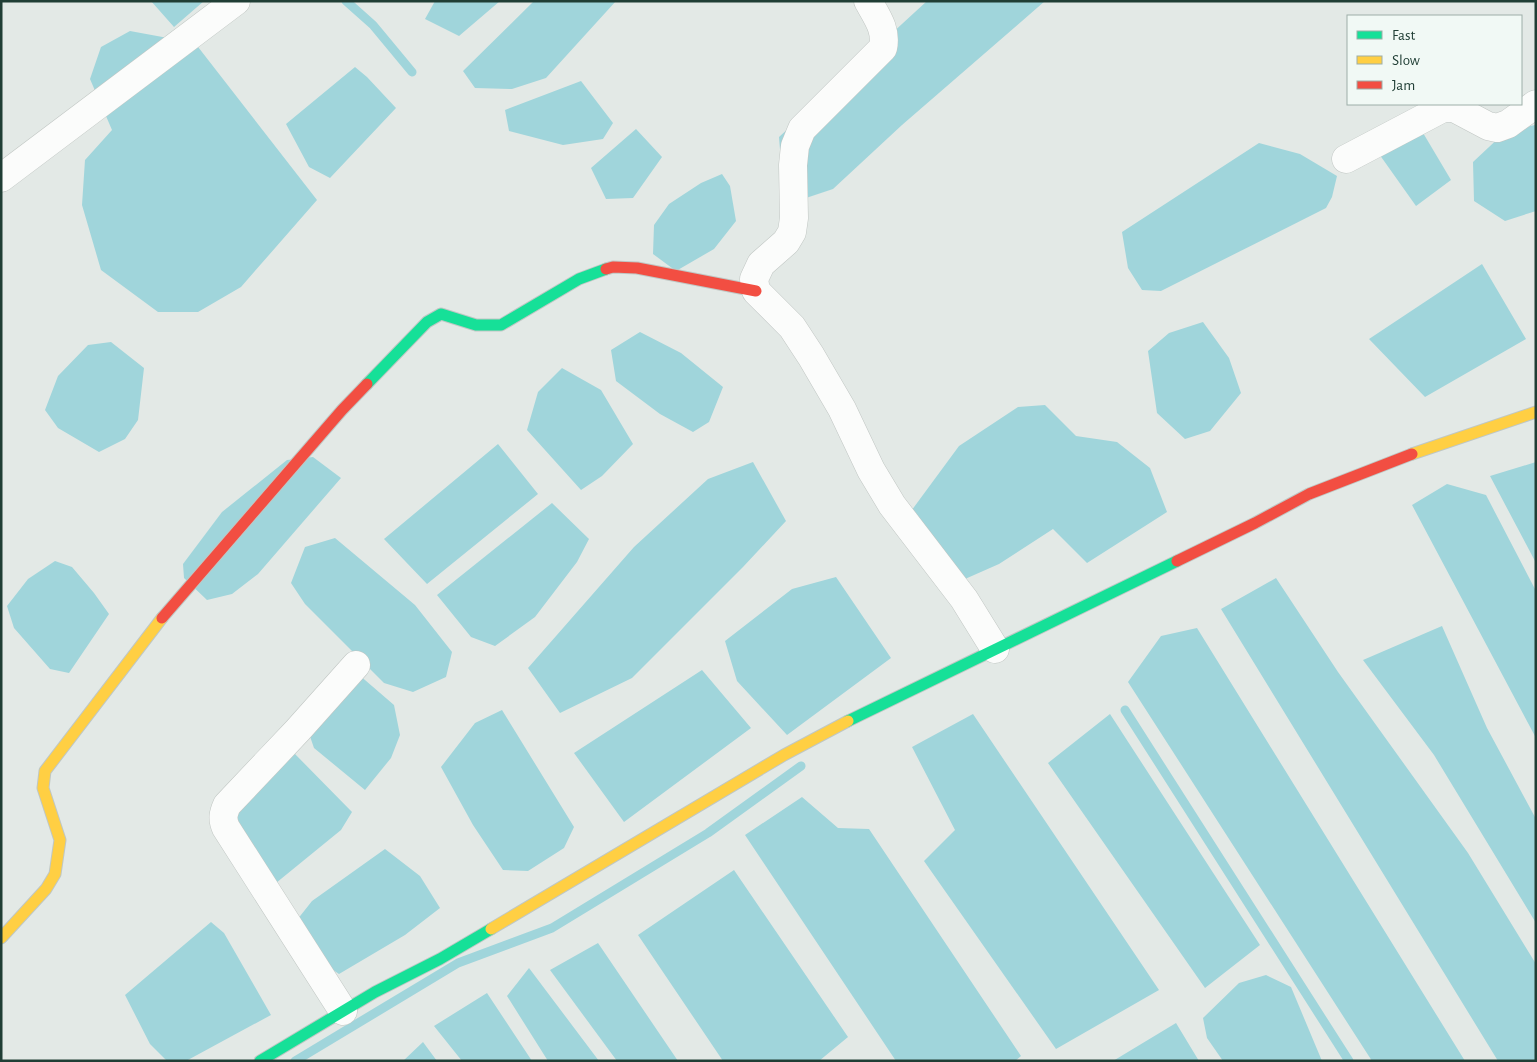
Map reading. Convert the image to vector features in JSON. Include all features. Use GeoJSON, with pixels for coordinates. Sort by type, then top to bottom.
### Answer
{"type":"FeatureCollection","features":[{"type":"Feature","properties":{"kind":"street"},"geometry":{"type":"LineString","coordinates":[[1,178],[236,1]]}},
{"type":"Feature","properties":{"kind":"street"},"geometry":{"type":"LineString","coordinates":[[756,291],[754,279],[761,264],[786,242],[792,232],[794,218],[793,165],[795,146],[802,130],[883,48],[885,36],[883,29],[868,1]]}},
{"type":"Feature","properties":{"kind":"street"},"geometry":{"type":"LineString","coordinates":[[1346,159],[1443,108],[1454,108],[1488,126],[1497,128],[1508,124],[1536,104]]}},
{"type":"Feature","properties":{"kind":"street"},"geometry":{"type":"LineString","coordinates":[[1,938],[46,890],[55,874],[60,840],[43,788],[45,771],[152,630],[342,410],[427,322],[442,314],[454,316],[472,325],[486,327],[501,325],[580,279],[613,267],[637,268],[756,291],[792,327],[842,409],[871,470],[892,505],[964,599],[995,649]]}},
{"type":"Feature","properties":{"kind":"street"},"geometry":{"type":"LineString","coordinates":[[260,1061],[343,1011],[440,959],[538,902],[784,755],[852,719],[1247,527],[1309,494],[1392,461],[1536,412]]}},
{"type":"Feature","properties":{"kind":"street"},"geometry":{"type":"LineString","coordinates":[[343,1011],[226,828],[223,821],[223,812],[227,805],[356,665]]}},
{"type":"Feature","properties":{"kind":"water"},"geometry":{"type":"Polygon","coordinates":[[[151,1],[204,1],[174,27],[151,1]]]}},
{"type":"Feature","properties":{"kind":"water"},"geometry":{"type":"Polygon","coordinates":[[[435,1],[500,1],[459,36],[425,19],[435,1]]]}},
{"type":"Feature","properties":{"kind":"water"},"geometry":{"type":"Polygon","coordinates":[[[534,1],[616,1],[546,78],[512,89],[475,88],[463,71],[534,1]]]}},
{"type":"Feature","properties":{"kind":"water"},"geometry":{"type":"Polygon","coordinates":[[[927,1],[1045,1],[902,125],[833,189],[800,200],[783,187],[779,137],[927,1]]]}},
{"type":"Feature","properties":{"kind":"water"},"geometry":{"type":"Polygon","coordinates":[[[130,31],[195,43],[317,200],[241,287],[198,312],[158,312],[101,270],[82,205],[85,160],[112,130],[90,79],[101,47],[130,31]]]}},
{"type":"Feature","properties":{"kind":"water"},"geometry":{"type":"Polygon","coordinates":[[[355,67],[396,108],[330,178],[309,167],[286,124],[355,67]]]}},
{"type":"Feature","properties":{"kind":"water"},"geometry":{"type":"Polygon","coordinates":[[[581,81],[613,123],[603,139],[563,145],[509,131],[505,110],[581,81]]]}},
{"type":"Feature","properties":{"kind":"water"},"geometry":{"type":"Polygon","coordinates":[[[1413,116],[1451,180],[1416,206],[1372,144],[1413,116]]]}},
{"type":"Feature","properties":{"kind":"water"},"geometry":{"type":"Polygon","coordinates":[[[1535,125],[1536,211],[1505,221],[1474,201],[1473,162],[1505,132],[1535,125]]]}},
{"type":"Feature","properties":{"kind":"water"},"geometry":{"type":"Polygon","coordinates":[[[636,129],[662,157],[633,198],[606,199],[591,168],[636,129]]]}},
{"type":"Feature","properties":{"kind":"water"},"geometry":{"type":"Polygon","coordinates":[[[1259,143],[1300,154],[1337,176],[1332,197],[1326,208],[1161,291],[1142,290],[1128,268],[1122,232],[1259,143]]]}},
{"type":"Feature","properties":{"kind":"water"},"geometry":{"type":"Polygon","coordinates":[[[722,174],[730,186],[736,221],[714,249],[676,271],[653,254],[654,225],[669,204],[701,183],[722,174]]]}},
{"type":"Feature","properties":{"kind":"water"},"geometry":{"type":"Polygon","coordinates":[[[1482,264],[1526,339],[1425,397],[1369,339],[1482,264]]]}},
{"type":"Feature","properties":{"kind":"water"},"geometry":{"type":"Polygon","coordinates":[[[1203,322],[1229,358],[1241,393],[1210,431],[1185,439],[1157,413],[1148,351],[1169,333],[1203,322]]]}},
{"type":"Feature","properties":{"kind":"water"},"geometry":{"type":"Polygon","coordinates":[[[640,332],[681,353],[723,387],[709,422],[693,432],[660,414],[616,381],[611,350],[640,332]]]}},
{"type":"Feature","properties":{"kind":"water"},"geometry":{"type":"Polygon","coordinates":[[[111,342],[144,368],[138,420],[125,439],[99,452],[58,428],[45,410],[58,376],[88,345],[111,342]]]}},
{"type":"Feature","properties":{"kind":"water"},"geometry":{"type":"Polygon","coordinates":[[[562,368],[601,390],[633,444],[602,476],[581,490],[527,430],[538,392],[562,368]]]}},
{"type":"Feature","properties":{"kind":"water"},"geometry":{"type":"Polygon","coordinates":[[[1045,405],[1076,436],[1117,442],[1150,468],[1167,512],[1087,563],[1053,529],[999,564],[965,579],[906,518],[959,446],[1018,407],[1045,405]]]}},
{"type":"Feature","properties":{"kind":"water"},"geometry":{"type":"Polygon","coordinates":[[[498,444],[538,494],[427,584],[384,539],[498,444]]]}},
{"type":"Feature","properties":{"kind":"water"},"geometry":{"type":"Polygon","coordinates":[[[313,457],[341,478],[258,574],[232,594],[207,600],[184,578],[183,564],[222,512],[287,460],[313,457]]]}},
{"type":"Feature","properties":{"kind":"water"},"geometry":{"type":"Polygon","coordinates":[[[753,462],[786,521],[743,567],[632,678],[560,713],[528,668],[634,547],[708,479],[753,462]]]}},
{"type":"Feature","properties":{"kind":"water"},"geometry":{"type":"Polygon","coordinates":[[[1536,462],[1536,563],[1490,476],[1536,462]]]}},
{"type":"Feature","properties":{"kind":"water"},"geometry":{"type":"Polygon","coordinates":[[[1447,484],[1486,495],[1536,591],[1536,738],[1412,505],[1447,484]]]}},
{"type":"Feature","properties":{"kind":"water"},"geometry":{"type":"Polygon","coordinates":[[[552,503],[589,539],[577,562],[535,617],[495,646],[471,637],[437,595],[552,503]]]}},
{"type":"Feature","properties":{"kind":"water"},"geometry":{"type":"Polygon","coordinates":[[[335,538],[415,605],[452,652],[446,677],[413,692],[384,683],[305,604],[291,583],[305,547],[335,538]]]}},
{"type":"Feature","properties":{"kind":"water"},"geometry":{"type":"Polygon","coordinates":[[[55,561],[72,567],[109,614],[69,673],[50,669],[14,628],[7,606],[28,579],[55,561]]]}},
{"type":"Feature","properties":{"kind":"water"},"geometry":{"type":"Polygon","coordinates":[[[836,577],[891,658],[787,735],[737,681],[725,641],[792,589],[836,577]]]}},
{"type":"Feature","properties":{"kind":"water"},"geometry":{"type":"Polygon","coordinates":[[[1276,578],[1338,672],[1468,853],[1536,964],[1536,1061],[1498,1061],[1221,609],[1276,578]]]}},
{"type":"Feature","properties":{"kind":"water"},"geometry":{"type":"Polygon","coordinates":[[[1442,626],[1487,728],[1536,819],[1536,923],[1434,755],[1363,660],[1442,626]]]}},
{"type":"Feature","properties":{"kind":"water"},"geometry":{"type":"Polygon","coordinates":[[[1197,628],[1465,1061],[1372,1061],[1128,682],[1161,636],[1197,628]]]}},
{"type":"Feature","properties":{"kind":"water"},"geometry":{"type":"Polygon","coordinates":[[[702,670],[751,728],[624,822],[574,753],[702,670]]]}},
{"type":"Feature","properties":{"kind":"water"},"geometry":{"type":"Polygon","coordinates":[[[358,674],[394,705],[400,735],[391,758],[365,790],[314,748],[303,716],[358,674]]]}},
{"type":"Feature","properties":{"kind":"water"},"geometry":{"type":"Polygon","coordinates":[[[502,710],[574,827],[564,848],[528,871],[503,870],[473,825],[441,767],[475,723],[502,710]]]}},
{"type":"Feature","properties":{"kind":"water"},"geometry":{"type":"Polygon","coordinates":[[[973,714],[1159,990],[1056,1049],[924,861],[955,830],[912,747],[973,714]]]}},
{"type":"Feature","properties":{"kind":"water"},"geometry":{"type":"Polygon","coordinates":[[[1110,714],[1260,945],[1205,988],[1048,763],[1110,714]]]}},
{"type":"Feature","properties":{"kind":"water"},"geometry":{"type":"Polygon","coordinates":[[[295,754],[352,812],[341,830],[276,883],[217,806],[271,759],[295,754]]]}},
{"type":"Feature","properties":{"kind":"water"},"geometry":{"type":"Polygon","coordinates":[[[802,797],[838,828],[869,829],[1021,1056],[1015,1061],[896,1061],[745,835],[802,797]]]}},
{"type":"Feature","properties":{"kind":"water"},"geometry":{"type":"Polygon","coordinates":[[[385,849],[420,876],[440,908],[405,935],[339,974],[314,957],[297,920],[312,901],[385,849]]]}},
{"type":"Feature","properties":{"kind":"water"},"geometry":{"type":"Polygon","coordinates":[[[734,870],[848,1037],[819,1061],[723,1061],[638,935],[734,870]]]}},
{"type":"Feature","properties":{"kind":"water"},"geometry":{"type":"Polygon","coordinates":[[[211,922],[224,933],[271,1015],[186,1061],[167,1061],[150,1044],[125,995],[211,922]]]}},
{"type":"Feature","properties":{"kind":"water"},"geometry":{"type":"Polygon","coordinates":[[[598,943],[678,1061],[617,1061],[550,970],[598,943]]]}},
{"type":"Feature","properties":{"kind":"water"},"geometry":{"type":"Polygon","coordinates":[[[529,968],[599,1061],[548,1061],[507,996],[529,968]]]}},
{"type":"Feature","properties":{"kind":"water"},"geometry":{"type":"Polygon","coordinates":[[[1266,975],[1291,987],[1322,1061],[1223,1061],[1207,1038],[1203,1018],[1239,983],[1266,975]]]}},
{"type":"Feature","properties":{"kind":"water"},"geometry":{"type":"Polygon","coordinates":[[[487,993],[532,1061],[462,1061],[434,1026],[487,993]]]}},
{"type":"Feature","properties":{"kind":"water"},"geometry":{"type":"Polygon","coordinates":[[[1176,1023],[1199,1061],[1113,1061],[1176,1023]]]}},
{"type":"Feature","properties":{"kind":"water"},"geometry":{"type":"Polygon","coordinates":[[[423,1042],[437,1061],[403,1061],[423,1042]]]}},
{"type":"Feature","properties":{"kind":"waterway"},"geometry":{"type":"LineString","coordinates":[[346,1],[373,25],[412,72]]}},
{"type":"Feature","properties":{"kind":"waterway"},"geometry":{"type":"LineString","coordinates":[[1125,710],[1349,1061]]}},
{"type":"Feature","properties":{"kind":"waterway"},"geometry":{"type":"LineString","coordinates":[[295,1061],[458,963],[552,928],[708,833],[801,766]]}},
{"type":"Feature","properties":{"kind":"traffic: fast"},"geometry":{"type":"LineString","coordinates":[[367,384],[427,322],[441,314],[476,325],[501,325],[579,279],[606,269]]}},
{"type":"Feature","properties":{"kind":"traffic: fast"},"geometry":{"type":"LineString","coordinates":[[848,721],[1177,561]]}},
{"type":"Feature","properties":{"kind":"traffic: fast"},"geometry":{"type":"LineString","coordinates":[[260,1061],[375,992],[440,959],[491,929]]}},
{"type":"Feature","properties":{"kind":"traffic: slow"},"geometry":{"type":"LineString","coordinates":[[1412,454],[1536,412]]}},
{"type":"Feature","properties":{"kind":"traffic: slow"},"geometry":{"type":"LineString","coordinates":[[1,938],[46,889],[55,874],[60,840],[43,788],[45,771],[162,618]]}},
{"type":"Feature","properties":{"kind":"traffic: slow"},"geometry":{"type":"LineString","coordinates":[[491,929],[784,755],[848,721]]}},
{"type":"Feature","properties":{"kind":"traffic: jam"},"geometry":{"type":"LineString","coordinates":[[606,269],[613,267],[637,268],[756,291]]}},
{"type":"Feature","properties":{"kind":"traffic: jam"},"geometry":{"type":"LineString","coordinates":[[162,618],[342,410],[367,384]]}},
{"type":"Feature","properties":{"kind":"traffic: jam"},"geometry":{"type":"LineString","coordinates":[[1177,561],[1309,494],[1412,454]]}}]}
